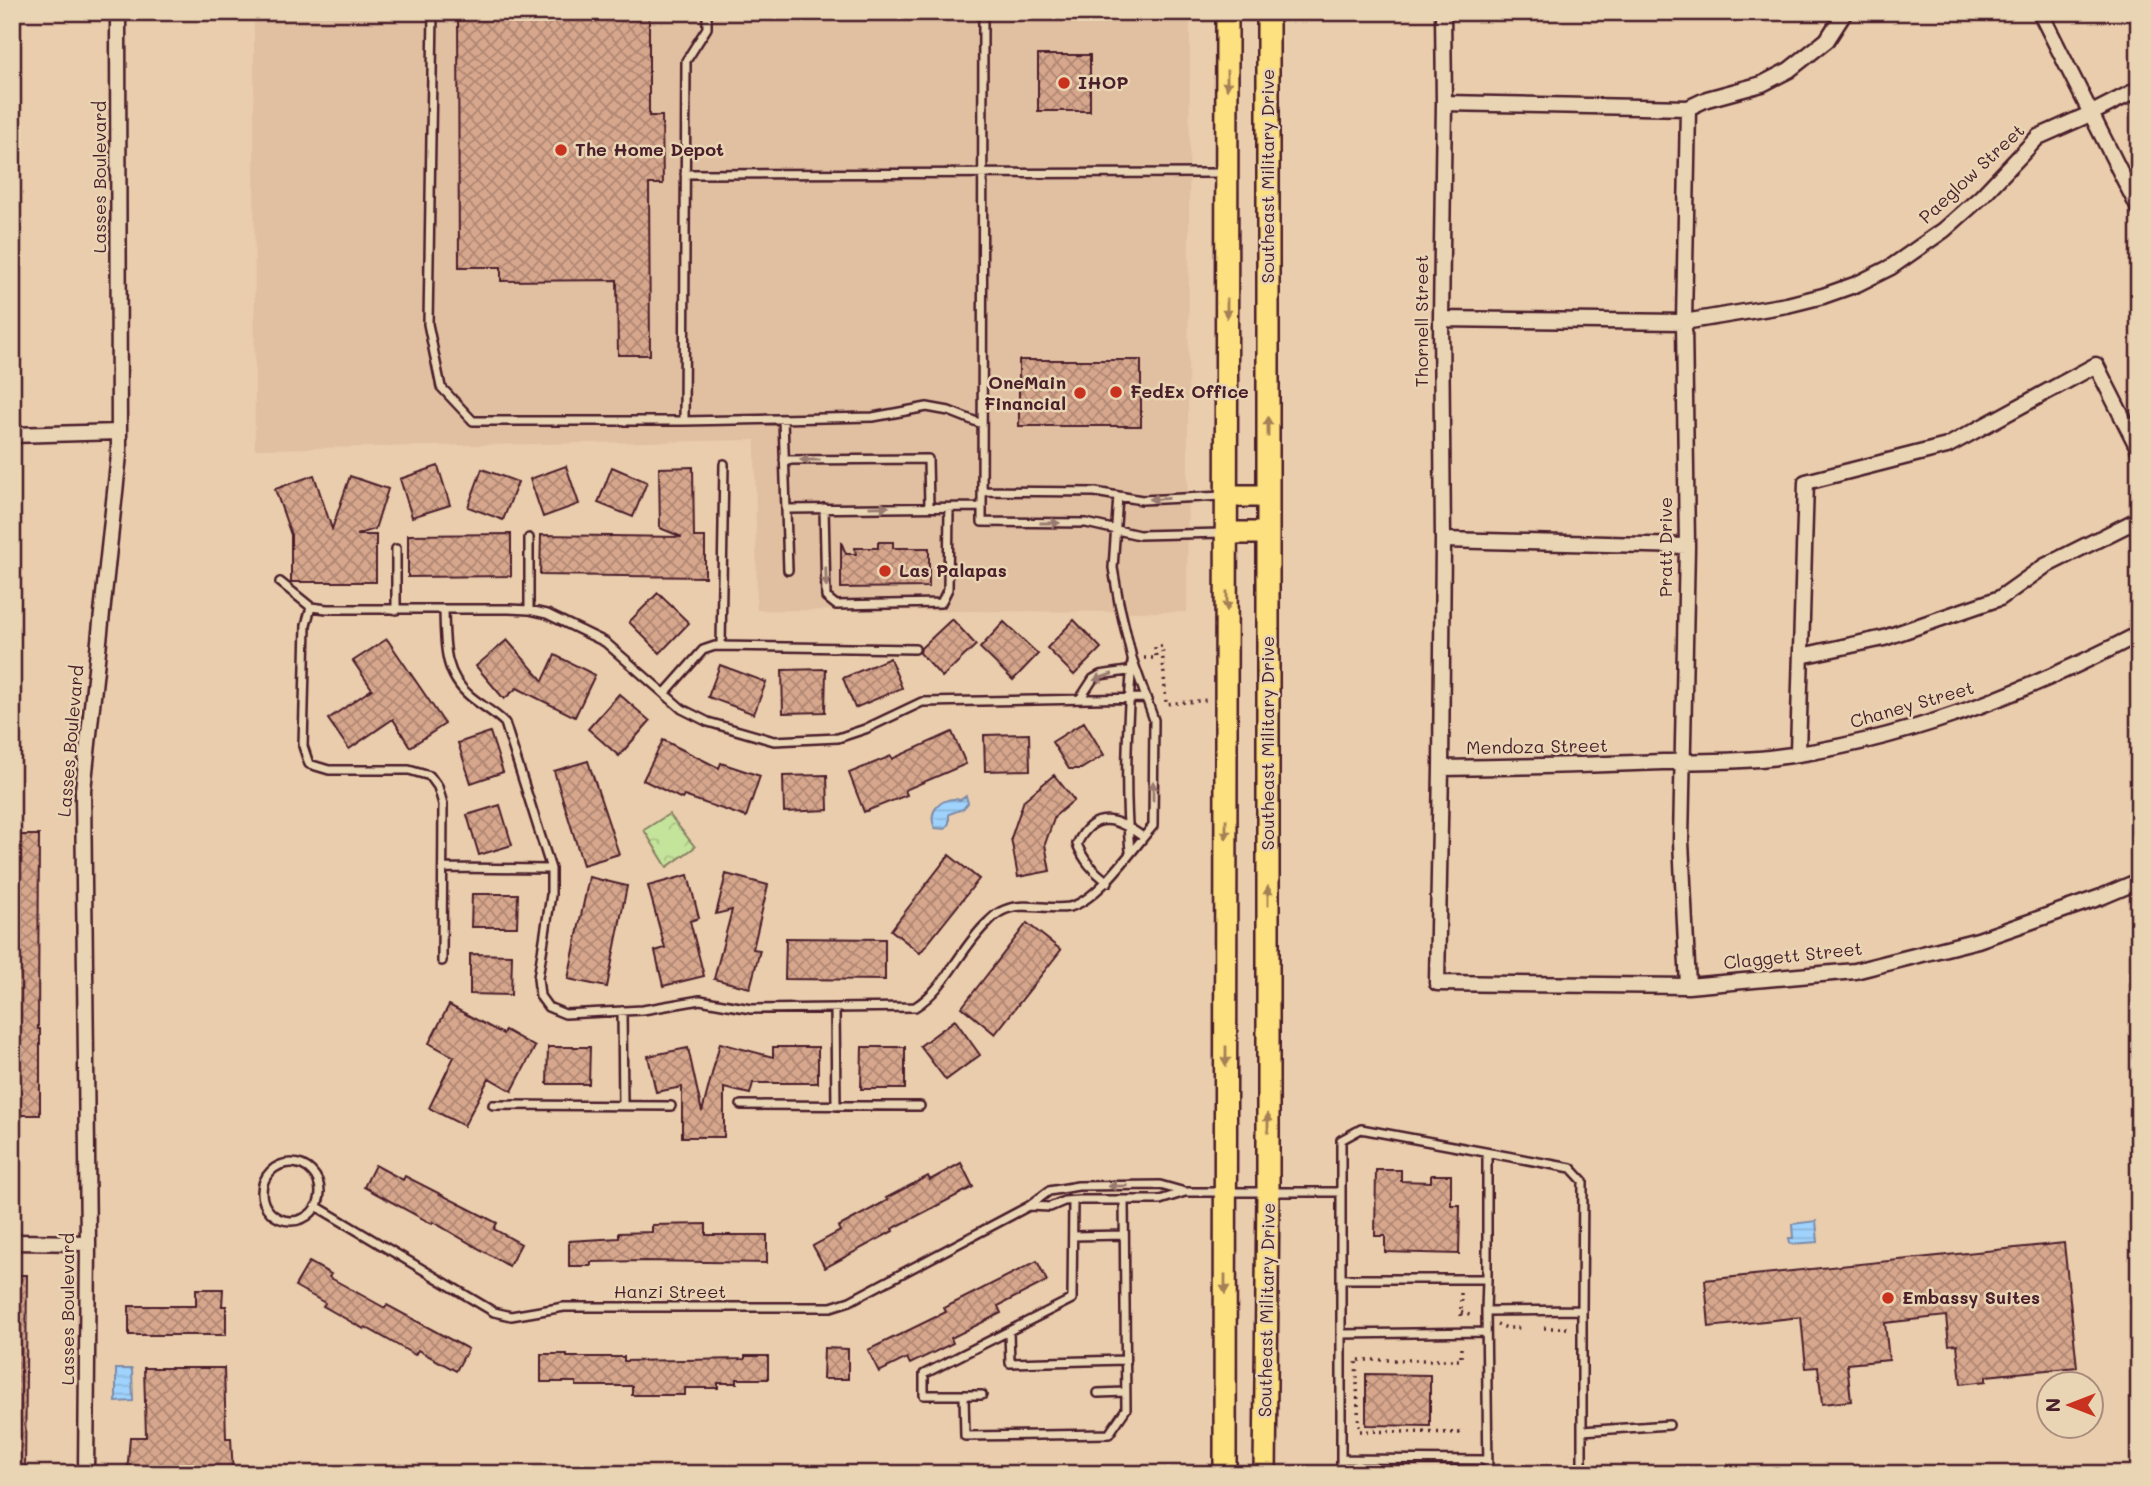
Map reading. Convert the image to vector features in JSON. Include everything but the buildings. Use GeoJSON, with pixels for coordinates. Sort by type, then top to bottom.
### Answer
{"type":"FeatureCollection","features":[{"type":"Feature","properties":{"kind":"main road"},"geometry":{"type":"LineString","coordinates":[[1225,1474],[1227,12]]}},
{"type":"Feature","properties":{"kind":"main road","name":"Southeast Military Drive"},"geometry":{"type":"LineString","coordinates":[[1265,1474],[1268,1192],[1268,12]]}},
{"type":"Feature","properties":{"kind":"main road"},"geometry":{"type":"LineString","coordinates":[[1227,496],[1268,496]]}},
{"type":"Feature","properties":{"kind":"main road"},"geometry":{"type":"LineString","coordinates":[[1227,533],[1268,533]]}},
{"type":"Feature","properties":{"kind":"street","name":"Lasses Boulevard"},"geometry":{"type":"LineString","coordinates":[[86,1474],[88,1243],[83,790],[119,455],[118,12]]}},
{"type":"Feature","properties":{"kind":"street","name":"Thornell Street"},"geometry":{"type":"LineString","coordinates":[[1441,768],[1443,12]]}},
{"type":"Feature","properties":{"kind":"street"},"geometry":{"type":"LineString","coordinates":[[1444,103],[1688,108],[1707,99],[1762,84],[1789,70],[1827,40],[1845,12]]}},
{"type":"Feature","properties":{"kind":"street"},"geometry":{"type":"LineString","coordinates":[[2040,12],[2139,209]]}},
{"type":"Feature","properties":{"kind":"street","name":"Paeglow Street"},"geometry":{"type":"LineString","coordinates":[[1441,319],[1684,323],[1823,296],[1857,284],[1891,267],[1944,230],[2038,137],[2139,89]]}},
{"type":"Feature","properties":{"kind":"street","name":"Pratt Drive"},"geometry":{"type":"LineString","coordinates":[[1688,108],[1684,323],[1687,546],[1681,841],[1688,986]]}},
{"type":"Feature","properties":{"kind":"street"},"geometry":{"type":"LineString","coordinates":[[1798,752],[1806,482],[1947,446],[2096,365],[2139,450]]}},
{"type":"Feature","properties":{"kind":"street"},"geometry":{"type":"LineString","coordinates":[[12,435],[119,432]]}},
{"type":"Feature","properties":{"kind":"street"},"geometry":{"type":"LineString","coordinates":[[1801,656],[1884,638],[2000,598],[2045,566],[2139,519]]}},
{"type":"Feature","properties":{"kind":"street"},"geometry":{"type":"LineString","coordinates":[[1443,540],[1687,546]]}},
{"type":"Feature","properties":{"kind":"street","name":"Chaney Street"},"geometry":{"type":"LineString","coordinates":[[1682,762],[1769,758],[1892,734],[1992,703],[2036,685],[2139,634]]}},
{"type":"Feature","properties":{"kind":"street","name":"Mendoza Street"},"geometry":{"type":"LineString","coordinates":[[1441,768],[1682,762]]}},
{"type":"Feature","properties":{"kind":"street","name":"Claggett Street"},"geometry":{"type":"LineString","coordinates":[[1441,768],[1437,983],[1688,986],[1854,971],[1978,940],[2139,881]]}},
{"type":"Feature","properties":{"kind":"street"},"geometry":{"type":"LineString","coordinates":[[12,1242],[88,1243]]}},
{"type":"Feature","properties":{"kind":"lane"},"geometry":{"type":"LineString","coordinates":[[433,12],[428,324],[441,387],[473,421],[684,421],[873,417],[927,407],[949,411],[982,424]]}},
{"type":"Feature","properties":{"kind":"lane"},"geometry":{"type":"LineString","coordinates":[[684,421],[686,61],[707,28],[707,12]]}},
{"type":"Feature","properties":{"kind":"lane"},"geometry":{"type":"LineString","coordinates":[[983,12],[982,522],[1086,523],[1139,535],[1227,533]]}},
{"type":"Feature","properties":{"kind":"lane"},"geometry":{"type":"LineString","coordinates":[[685,173],[1227,173]]}},
{"type":"Feature","properties":{"kind":"lane"},"geometry":{"type":"LineString","coordinates":[[783,419],[788,570]]}},
{"type":"Feature","properties":{"kind":"lane"},"geometry":{"type":"LineString","coordinates":[[784,460],[928,459],[929,507]]}},
{"type":"Feature","properties":{"kind":"lane"},"geometry":{"type":"LineString","coordinates":[[721,646],[723,464]]}},
{"type":"Feature","properties":{"kind":"lane"},"geometry":{"type":"LineString","coordinates":[[982,491],[1095,492],[1142,500],[1227,496]]}},
{"type":"Feature","properties":{"kind":"lane"},"geometry":{"type":"LineString","coordinates":[[444,611],[448,665],[460,688],[492,710],[505,723],[551,869],[551,895],[538,978],[540,996],[548,1007],[565,1014],[643,1010],[701,1000],[751,1009],[915,1007],[930,998],[979,930],[1000,912],[1018,907],[1070,907],[1087,899],[1108,881],[1153,825],[1154,720],[1134,670],[1113,568],[1118,496]]}},
{"type":"Feature","properties":{"kind":"lane"},"geometry":{"type":"LineString","coordinates":[[824,509],[826,597],[836,605],[941,603],[948,589],[949,508]]}},
{"type":"Feature","properties":{"kind":"lane"},"geometry":{"type":"LineString","coordinates":[[786,509],[982,508]]}},
{"type":"Feature","properties":{"kind":"lane"},"geometry":{"type":"LineString","coordinates":[[529,538],[529,610]]}},
{"type":"Feature","properties":{"kind":"lane"},"geometry":{"type":"LineString","coordinates":[[396,549],[396,610]]}},
{"type":"Feature","properties":{"kind":"lane"},"geometry":{"type":"LineString","coordinates":[[280,582],[311,607],[327,609],[529,610],[547,614],[605,642],[682,709],[708,722],[774,741],[838,738],[922,702],[1146,698]]}},
{"type":"Feature","properties":{"kind":"lane"},"geometry":{"type":"LineString","coordinates":[[311,607],[306,625],[303,746],[309,764],[329,770],[409,770],[430,776],[438,787],[443,804],[442,961]]}},
{"type":"Feature","properties":{"kind":"lane"},"geometry":{"type":"LineString","coordinates":[[665,693],[703,650],[721,646],[915,649]]}},
{"type":"Feature","properties":{"kind":"lane"},"geometry":{"type":"LineString","coordinates":[[1080,699],[1093,680],[1100,675],[1134,670]]}},
{"type":"Feature","properties":{"kind":"lane"},"geometry":{"type":"LineString","coordinates":[[1130,851],[1128,700],[1134,670]]}},
{"type":"Feature","properties":{"kind":"lane"},"geometry":{"type":"LineString","coordinates":[[1108,881],[1094,871],[1083,858],[1077,844],[1084,830],[1094,822],[1111,820],[1128,826],[1143,837]]}},
{"type":"Feature","properties":{"kind":"lane"},"geometry":{"type":"LineString","coordinates":[[443,868],[551,869]]}},
{"type":"Feature","properties":{"kind":"lane"},"geometry":{"type":"LineString","coordinates":[[835,1009],[836,1106]]}},
{"type":"Feature","properties":{"kind":"lane"},"geometry":{"type":"LineString","coordinates":[[621,1011],[623,1105]]}},
{"type":"Feature","properties":{"kind":"lane"},"geometry":{"type":"LineString","coordinates":[[493,1105],[671,1106]]}},
{"type":"Feature","properties":{"kind":"lane"},"geometry":{"type":"LineString","coordinates":[[741,1105],[920,1106]]}},
{"type":"Feature","properties":{"kind":"lane"},"geometry":{"type":"LineString","coordinates":[[1341,1474],[1341,1140],[1361,1129],[1571,1168],[1583,1181],[1582,1474]]}},
{"type":"Feature","properties":{"kind":"lane"},"geometry":{"type":"LineString","coordinates":[[1487,1153],[1488,1474]]}},
{"type":"Feature","properties":{"kind":"lane"},"geometry":{"type":"LineString","coordinates":[[283,1164],[304,1167],[318,1184],[319,1199],[316,1206],[299,1220],[277,1217],[263,1200],[265,1178],[283,1164]]}},
{"type":"Feature","properties":{"kind":"lane","name":"Hanzi Street"},"geometry":{"type":"LineString","coordinates":[[316,1206],[494,1311],[511,1317],[564,1307],[831,1307],[850,1301],[1029,1206],[1049,1191],[1078,1186],[1160,1185],[1185,1192],[1341,1192]]}},
{"type":"Feature","properties":{"kind":"lane","name":"Hanzi Street"},"geometry":{"type":"LineString","coordinates":[[1029,1206],[1050,1207],[1073,1201],[1160,1200],[1185,1192]]}},
{"type":"Feature","properties":{"kind":"lane"},"geometry":{"type":"LineString","coordinates":[[964,1395],[964,1436],[1109,1434],[1126,1409],[1124,1200]]}},
{"type":"Feature","properties":{"kind":"lane"},"geometry":{"type":"LineString","coordinates":[[982,1395],[924,1395],[924,1374],[1072,1299],[1073,1201]]}},
{"type":"Feature","properties":{"kind":"lane"},"geometry":{"type":"LineString","coordinates":[[1073,1236],[1124,1235]]}},
{"type":"Feature","properties":{"kind":"lane"},"geometry":{"type":"LineString","coordinates":[[1341,1279],[1487,1279]]}},
{"type":"Feature","properties":{"kind":"lane"},"geometry":{"type":"LineString","coordinates":[[1486,1311],[1582,1310]]}},
{"type":"Feature","properties":{"kind":"lane"},"geometry":{"type":"LineString","coordinates":[[1009,1332],[1010,1363],[1125,1360]]}},
{"type":"Feature","properties":{"kind":"lane"},"geometry":{"type":"LineString","coordinates":[[1341,1334],[1486,1332]]}},
{"type":"Feature","properties":{"kind":"lane"},"geometry":{"type":"LineString","coordinates":[[1098,1393],[1125,1392]]}},
{"type":"Feature","properties":{"kind":"lane"},"geometry":{"type":"LineString","coordinates":[[1582,1432],[1669,1425]]}},
{"type":"Feature","properties":{"kind":"lane"},"geometry":{"type":"LineString","coordinates":[[1341,1459],[1488,1460]]}},
{"type":"Feature","properties":{"kind":"path"},"geometry":{"type":"LineString","coordinates":[[1132,658],[1156,658],[1155,647],[1162,646],[1167,704],[1208,700]]}},
{"type":"Feature","properties":{"kind":"path"},"geometry":{"type":"LineString","coordinates":[[1461,1293],[1461,1321]]}},
{"type":"Feature","properties":{"kind":"path"},"geometry":{"type":"LineString","coordinates":[[1461,1312],[1472,1316]]}},
{"type":"Feature","properties":{"kind":"path"},"geometry":{"type":"LineString","coordinates":[[1495,1323],[1507,1328],[1521,1328]]}},
{"type":"Feature","properties":{"kind":"path"},"geometry":{"type":"LineString","coordinates":[[1544,1328],[1571,1328]]}},
{"type":"Feature","properties":{"kind":"path"},"geometry":{"type":"LineString","coordinates":[[1460,1433],[1359,1431],[1356,1360],[1461,1360],[1461,1343]]}},
{"type":"Feature","properties":{"kind":"shaded area"},"geometry":{"type":"Polygon","coordinates":[[[254,12],[1190,12],[1187,612],[757,610],[755,440],[255,449],[254,12]]]}},
{"type":"Feature","properties":{"kind":"green space"},"geometry":{"type":"Polygon","coordinates":[[[669,814],[695,847],[667,867],[644,830],[669,814]]]}},
{"type":"Feature","properties":{"kind":"water"},"geometry":{"type":"Polygon","coordinates":[[[966,796],[968,803],[963,809],[949,814],[949,823],[945,829],[935,828],[934,810],[942,802],[960,800],[966,796]]]}},
{"type":"Feature","properties":{"kind":"water"},"geometry":{"type":"Polygon","coordinates":[[[1816,1221],[1818,1242],[1790,1244],[1789,1238],[1793,1238],[1792,1224],[1816,1221]]]}},
{"type":"Feature","properties":{"kind":"water"},"geometry":{"type":"Polygon","coordinates":[[[116,1369],[132,1369],[133,1401],[116,1402],[116,1369]]]}},
{"type":"Feature","properties":{"kind":"place","name":"IHOP"},"geometry":{"type":"Point","coordinates":[1064,83]}},
{"type":"Feature","properties":{"kind":"place","name":"The Home Depot"},"geometry":{"type":"Point","coordinates":[561,150]}},
{"type":"Feature","properties":{"kind":"place","name":"FedEx Office"},"geometry":{"type":"Point","coordinates":[1116,392]}},
{"type":"Feature","properties":{"kind":"place","name":"OneMain Financial"},"geometry":{"type":"Point","coordinates":[1080,393]}},
{"type":"Feature","properties":{"kind":"place","name":"Las Palapas"},"geometry":{"type":"Point","coordinates":[885,571]}},
{"type":"Feature","properties":{"kind":"place","name":"Embassy Suites"},"geometry":{"type":"Point","coordinates":[1888,1298]}}]}
